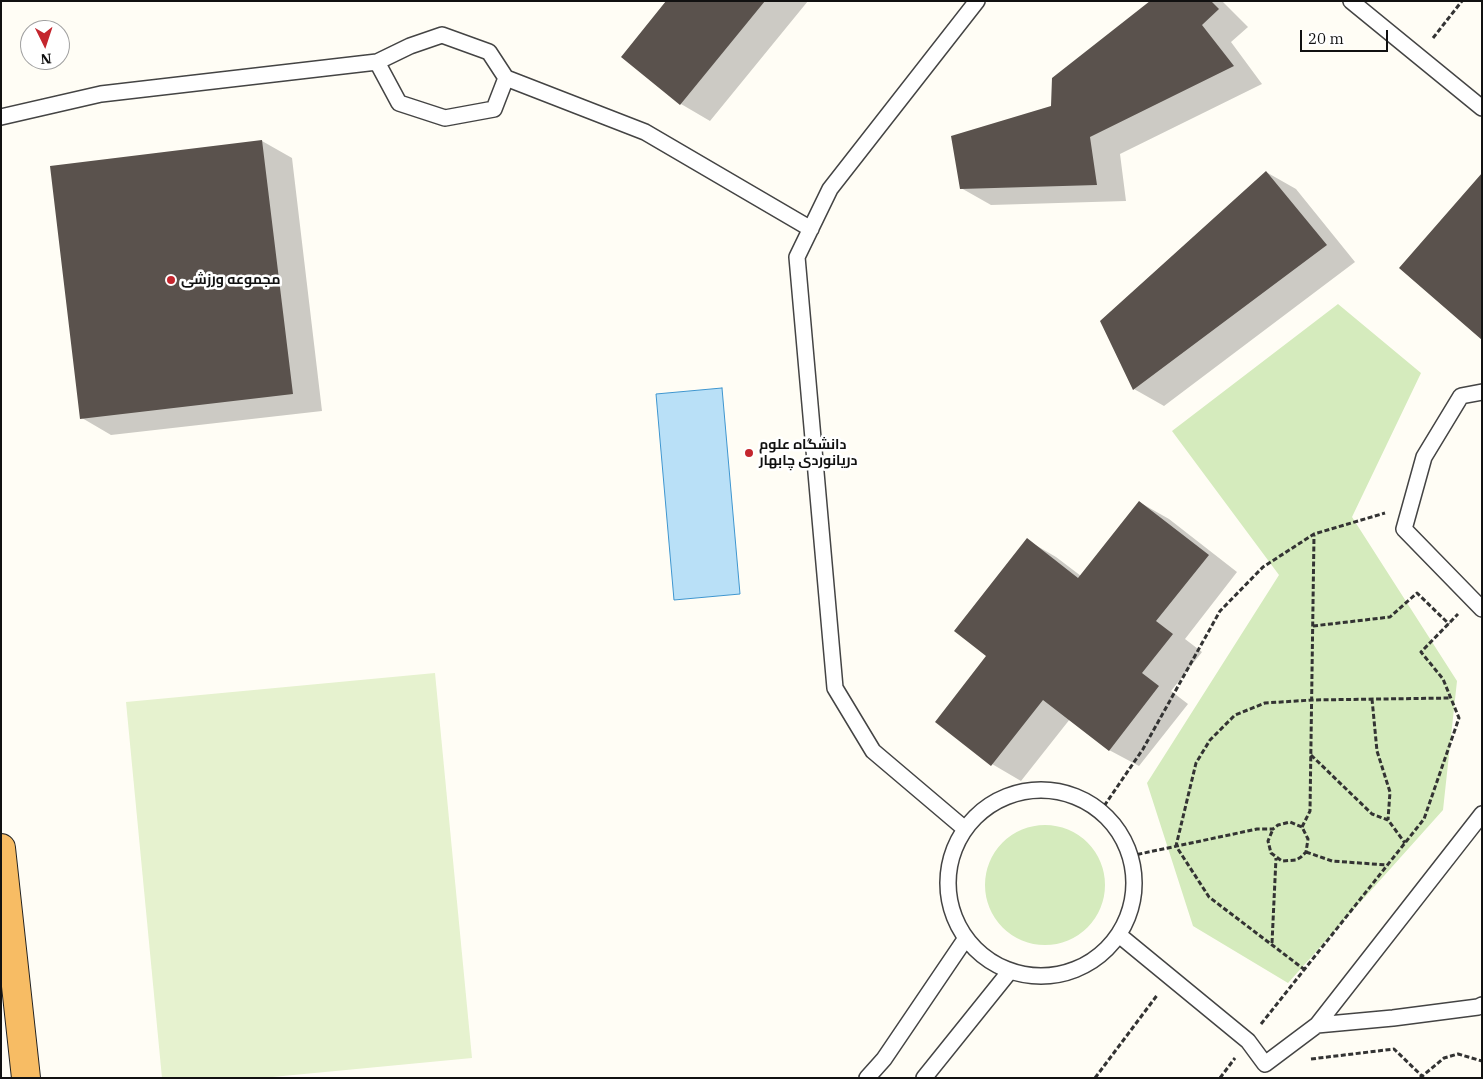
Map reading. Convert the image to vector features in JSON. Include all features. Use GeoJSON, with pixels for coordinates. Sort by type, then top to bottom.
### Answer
{"type":"FeatureCollection","features":[{"type":"Feature","properties":{"kind":"highway"},"geometry":{"type":"LineString","coordinates":[[1,848],[26,1078]]}},
{"type":"Feature","properties":{"kind":"lane"},"geometry":{"type":"LineString","coordinates":[[965,829],[873,751],[835,688],[797,257],[830,189],[977,1]]}},
{"type":"Feature","properties":{"kind":"lane"},"geometry":{"type":"LineString","coordinates":[[1352,1],[1482,108]]}},
{"type":"Feature","properties":{"kind":"lane"},"geometry":{"type":"LineString","coordinates":[[1,117],[101,94],[377,62],[410,46],[442,35],[490,52],[506,78],[645,132],[811,229]]}},
{"type":"Feature","properties":{"kind":"lane"},"geometry":{"type":"LineString","coordinates":[[377,62],[399,103],[445,118],[494,110],[506,78]]}},
{"type":"Feature","properties":{"kind":"lane"},"geometry":{"type":"LineString","coordinates":[[1477,604],[1404,529],[1424,456],[1461,396],[1482,392]]}},
{"type":"Feature","properties":{"kind":"lane"},"geometry":{"type":"LineString","coordinates":[[1049,790],[1080,798],[1100,812],[1107,816],[1126,843],[1134,874],[1132,906],[1119,935],[1098,958],[1071,972],[1040,977],[1010,971],[985,958],[966,938],[952,913],[948,884],[952,855],[965,829],[988,806],[1017,793],[1049,790]]}},
{"type":"Feature","properties":{"kind":"lane"},"geometry":{"type":"LineString","coordinates":[[1119,935],[1248,1041],[1266,1071],[1317,1025],[1482,814]]}},
{"type":"Feature","properties":{"kind":"lane"},"geometry":{"type":"LineString","coordinates":[[867,1078],[884,1059],[966,938]]}},
{"type":"Feature","properties":{"kind":"lane"},"geometry":{"type":"LineString","coordinates":[[924,1078],[1010,971]]}},
{"type":"Feature","properties":{"kind":"lane"},"geometry":{"type":"LineString","coordinates":[[1317,1025],[1393,1018],[1482,1005]]}},
{"type":"Feature","properties":{"kind":"path"},"geometry":{"type":"LineString","coordinates":[[1418,56],[1462,1]]}},
{"type":"Feature","properties":{"kind":"path"},"geometry":{"type":"LineString","coordinates":[[1100,812],[1143,749],[1220,611],[1263,567],[1314,534],[1410,506]]}},
{"type":"Feature","properties":{"kind":"path"},"geometry":{"type":"LineString","coordinates":[[1302,827],[1310,811],[1314,534]]}},
{"type":"Feature","properties":{"kind":"path"},"geometry":{"type":"LineString","coordinates":[[1313,626],[1390,617],[1417,593],[1449,624]]}},
{"type":"Feature","properties":{"kind":"path"},"geometry":{"type":"LineString","coordinates":[[1248,1041],[1424,819],[1459,718],[1443,679],[1421,652],[1449,624],[1477,604]]}},
{"type":"Feature","properties":{"kind":"path"},"geometry":{"type":"LineString","coordinates":[[1305,970],[1209,897],[1176,846],[1196,763],[1210,740],[1235,715],[1265,703],[1312,700],[1451,698]]}},
{"type":"Feature","properties":{"kind":"path"},"geometry":{"type":"LineString","coordinates":[[1372,699],[1378,751],[1390,792],[1388,820]]}},
{"type":"Feature","properties":{"kind":"path"},"geometry":{"type":"LineString","coordinates":[[1311,755],[1372,814],[1388,820],[1406,843]]}},
{"type":"Feature","properties":{"kind":"path"},"geometry":{"type":"LineString","coordinates":[[1290,822],[1302,827],[1308,838],[1306,852],[1302,857],[1289,862],[1276,858],[1271,853],[1268,841],[1273,829],[1278,825],[1290,822]]}},
{"type":"Feature","properties":{"kind":"path"},"geometry":{"type":"LineString","coordinates":[[1130,856],[1257,829],[1273,829]]}},
{"type":"Feature","properties":{"kind":"path"},"geometry":{"type":"LineString","coordinates":[[1306,852],[1332,862],[1387,865]]}},
{"type":"Feature","properties":{"kind":"path"},"geometry":{"type":"LineString","coordinates":[[1272,944],[1276,858]]}},
{"type":"Feature","properties":{"kind":"path"},"geometry":{"type":"LineString","coordinates":[[1095,1078],[1170,977]]}},
{"type":"Feature","properties":{"kind":"path"},"geometry":{"type":"LineString","coordinates":[[1266,1071],[1394,1050],[1421,1077],[1444,1058],[1458,1054],[1482,1060]]}},
{"type":"Feature","properties":{"kind":"green space"},"geometry":{"type":"Polygon","coordinates":[[[1338,304],[1421,373],[1352,517],[1457,681],[1443,810],[1288,983],[1193,926],[1147,783],[1279,575],[1172,431],[1338,304]]]}},
{"type":"Feature","properties":{"kind":"green space"},"geometry":{"type":"Polygon","coordinates":[[[435,673],[472,1058],[262,1078],[162,1078],[126,702],[435,673]]]}},
{"type":"Feature","properties":{"kind":"green space"},"geometry":{"type":"Polygon","coordinates":[[[1045,825],[1057,826],[1068,830],[1078,835],[1087,843],[1095,852],[1100,862],[1104,873],[1104,897],[1100,908],[1095,918],[1087,927],[1078,935],[1068,940],[1057,944],[1045,945],[1033,944],[1022,940],[1012,935],[1003,927],[995,918],[990,908],[986,897],[985,885],[986,873],[990,862],[995,852],[1003,843],[1012,835],[1022,830],[1033,826],[1045,825]]]}},
{"type":"Feature","properties":{"kind":"water"},"geometry":{"type":"Polygon","coordinates":[[[722,388],[740,594],[674,600],[656,394],[722,388]]]}},
{"type":"Feature","properties":{"kind":"building"},"geometry":{"type":"Polygon","coordinates":[[[666,1],[765,1],[680,105],[621,57],[666,1]]]}},
{"type":"Feature","properties":{"kind":"building"},"geometry":{"type":"Polygon","coordinates":[[[1150,1],[1211,1],[1219,9],[1202,25],[1234,66],[1090,137],[1097,185],[960,189],[951,136],[1051,106],[1052,78],[1150,1]]]}},
{"type":"Feature","properties":{"kind":"building","name":"مجموعه ورزشی"},"geometry":{"type":"Polygon","coordinates":[[[262,140],[293,394],[80,419],[50,166],[262,140]]]}},
{"type":"Feature","properties":{"kind":"building"},"geometry":{"type":"Polygon","coordinates":[[[1266,171],[1327,245],[1133,390],[1100,321],[1266,171]]]}},
{"type":"Feature","properties":{"kind":"building"},"geometry":{"type":"Polygon","coordinates":[[[1482,173],[1482,340],[1399,268],[1482,173]]]}},
{"type":"Feature","properties":{"kind":"building"},"geometry":{"type":"Polygon","coordinates":[[[1139,501],[1209,555],[1156,621],[1173,634],[1142,673],[1159,686],[1109,751],[1043,700],[991,766],[935,722],[986,656],[954,631],[1027,538],[1078,578],[1139,501]]]}},
{"type":"Feature","properties":{"kind":"place","name":"مجموعه ورزشی"},"geometry":{"type":"Point","coordinates":[171,280]}},
{"type":"Feature","properties":{"kind":"place","name":"دانشگاه علوم دریانوردی چابهار"},"geometry":{"type":"Point","coordinates":[749,453]}}]}
